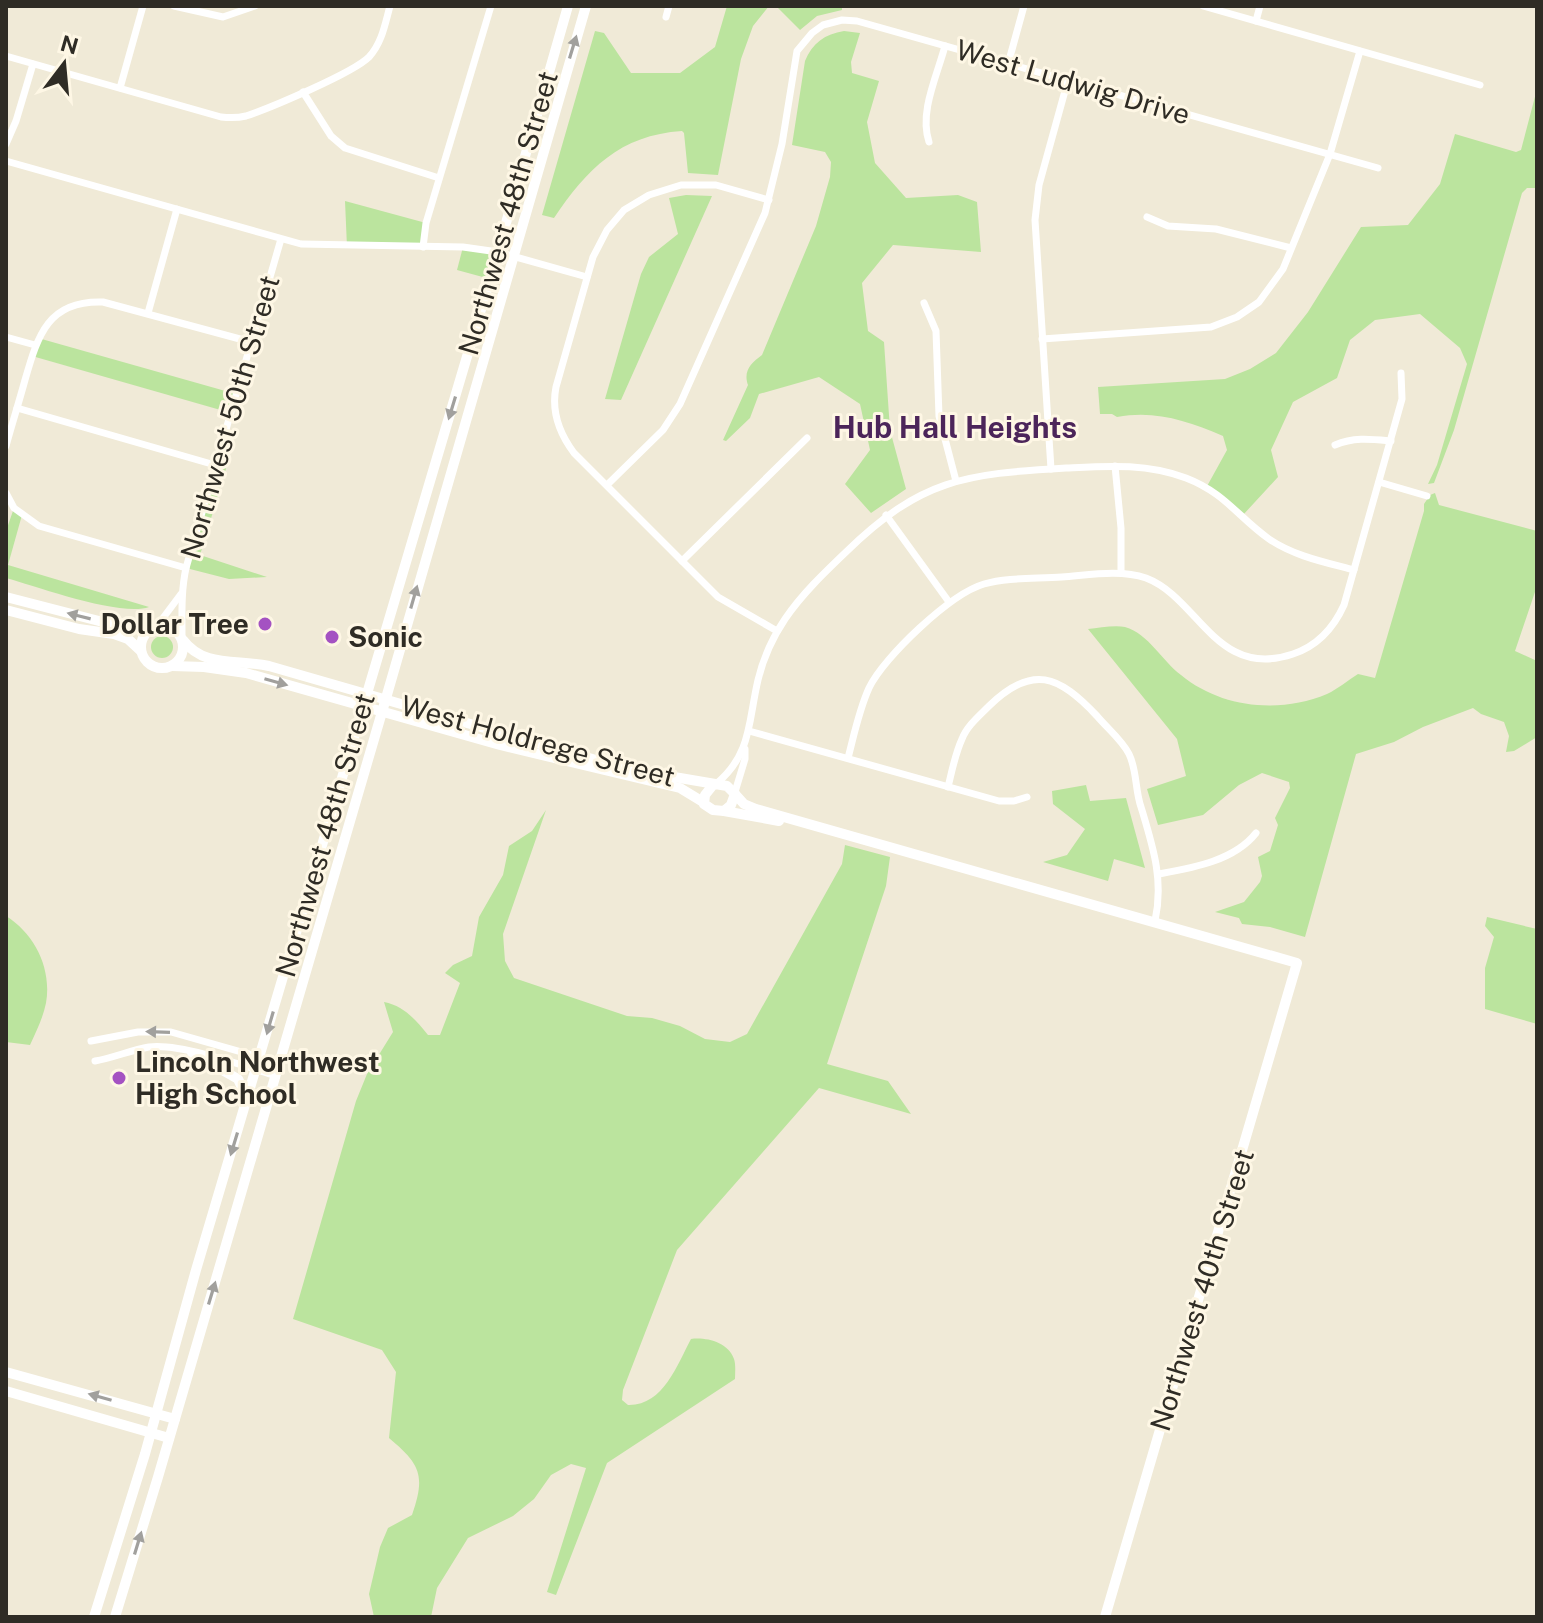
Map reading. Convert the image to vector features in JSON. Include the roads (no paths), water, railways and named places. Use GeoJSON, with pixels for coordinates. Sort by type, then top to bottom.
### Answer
{"type":"FeatureCollection","features":[{"type":"Feature","properties":{"kind":"main road","name":"Northwest 48th Street"},"geometry":{"type":"LineString","coordinates":[[94,1617],[568,6]]}},
{"type":"Feature","properties":{"kind":"main road","name":"Northwest 48th Street"},"geometry":{"type":"LineString","coordinates":[[115,1617],[280,1063],[586,6]]}},
{"type":"Feature","properties":{"kind":"main road"},"geometry":{"type":"LineString","coordinates":[[6,597],[99,621],[171,627],[182,638],[181,658],[172,666],[154,667],[141,651],[122,636],[6,610]]}},
{"type":"Feature","properties":{"kind":"main road"},"geometry":{"type":"LineString","coordinates":[[141,651],[145,634],[156,626]]}},
{"type":"Feature","properties":{"kind":"main road","name":"West Holdrege Street"},"geometry":{"type":"LineString","coordinates":[[182,638],[193,653],[207,659],[252,663],[627,769],[714,785]]}},
{"type":"Feature","properties":{"kind":"main road","name":"West Holdrege Street"},"geometry":{"type":"LineString","coordinates":[[172,666],[235,671],[500,745],[680,788],[703,802]]}},
{"type":"Feature","properties":{"kind":"main road"},"geometry":{"type":"LineString","coordinates":[[820,828],[709,809],[703,802],[706,792],[714,785],[727,786],[748,806],[1155,921]]}},
{"type":"Feature","properties":{"kind":"main road"},"geometry":{"type":"LineString","coordinates":[[724,811],[731,805],[735,793]]}},
{"type":"Feature","properties":{"kind":"main road","name":"Northwest 40th Street"},"geometry":{"type":"LineString","coordinates":[[1105,1617],[1297,963],[1155,921]]}},
{"type":"Feature","properties":{"kind":"main road"},"geometry":{"type":"LineString","coordinates":[[192,1053],[238,1079],[248,1100]]}},
{"type":"Feature","properties":{"kind":"main road"},"geometry":{"type":"LineString","coordinates":[[6,1372],[175,1419]]}},
{"type":"Feature","properties":{"kind":"main road"},"geometry":{"type":"LineString","coordinates":[[6,1391],[169,1438]]}},
{"type":"Feature","properties":{"kind":"street"},"geometry":{"type":"LineString","coordinates":[[120,88],[143,6]]}},
{"type":"Feature","properties":{"kind":"street"},"geometry":{"type":"LineString","coordinates":[[174,6],[223,17],[255,6]]}},
{"type":"Feature","properties":{"kind":"street"},"geometry":{"type":"LineString","coordinates":[[6,56],[230,118],[248,115],[303,92],[365,61],[377,46],[390,6]]}},
{"type":"Feature","properties":{"kind":"street"},"geometry":{"type":"LineString","coordinates":[[423,247],[423,233],[491,6]]}},
{"type":"Feature","properties":{"kind":"street"},"geometry":{"type":"LineString","coordinates":[[666,17],[669,6]]}},
{"type":"Feature","properties":{"kind":"street"},"geometry":{"type":"LineString","coordinates":[[1008,64],[1024,6]]}},
{"type":"Feature","properties":{"kind":"street"},"geometry":{"type":"LineString","coordinates":[[1203,6],[1480,85]]}},
{"type":"Feature","properties":{"kind":"street"},"geometry":{"type":"LineString","coordinates":[[1256,21],[1260,6]]}},
{"type":"Feature","properties":{"kind":"street","name":"West Ludwig Drive"},"geometry":{"type":"LineString","coordinates":[[769,200],[784,131],[795,57],[801,44],[817,29],[833,22],[851,20],[1378,168]]}},
{"type":"Feature","properties":{"kind":"street"},"geometry":{"type":"LineString","coordinates":[[929,142],[926,120],[945,46]]}},
{"type":"Feature","properties":{"kind":"street"},"geometry":{"type":"LineString","coordinates":[[1042,339],[1211,327],[1248,310],[1265,295],[1283,269],[1330,154],[1360,51]]}},
{"type":"Feature","properties":{"kind":"street"},"geometry":{"type":"LineString","coordinates":[[6,144],[33,64]]}},
{"type":"Feature","properties":{"kind":"street"},"geometry":{"type":"LineString","coordinates":[[1051,469],[1035,212],[1041,174],[1068,80]]}},
{"type":"Feature","properties":{"kind":"street"},"geometry":{"type":"LineString","coordinates":[[303,92],[331,136],[345,148],[439,178]]}},
{"type":"Feature","properties":{"kind":"street"},"geometry":{"type":"LineString","coordinates":[[6,161],[314,246],[463,247],[498,252],[587,277]]}},
{"type":"Feature","properties":{"kind":"street"},"geometry":{"type":"LineString","coordinates":[[607,485],[674,416],[757,235],[769,200],[702,184],[673,186],[649,195],[624,210],[599,244],[587,277],[556,387],[556,418],[567,443],[607,485],[718,597],[777,631]]}},
{"type":"Feature","properties":{"kind":"street"},"geometry":{"type":"LineString","coordinates":[[148,313],[177,209]]}},
{"type":"Feature","properties":{"kind":"street"},"geometry":{"type":"LineString","coordinates":[[1147,217],[1168,226],[1216,229],[1291,248]]}},
{"type":"Feature","properties":{"kind":"street","name":"Northwest 50th Street"},"geometry":{"type":"LineString","coordinates":[[182,638],[181,594],[186,568],[281,239]]}},
{"type":"Feature","properties":{"kind":"street"},"geometry":{"type":"LineString","coordinates":[[6,446],[35,345],[51,319],[75,304],[103,302],[251,342]]}},
{"type":"Feature","properties":{"kind":"street"},"geometry":{"type":"LineString","coordinates":[[924,303],[936,331],[939,416],[956,481]]}},
{"type":"Feature","properties":{"kind":"street"},"geometry":{"type":"LineString","coordinates":[[6,337],[35,345]]}},
{"type":"Feature","properties":{"kind":"street"},"geometry":{"type":"LineString","coordinates":[[848,758],[866,696],[877,674],[949,602],[970,589],[994,582],[1121,573],[1143,577],[1161,586],[1214,638],[1241,654],[1273,658],[1303,650],[1324,635],[1344,605],[1402,399],[1401,373]]}},
{"type":"Feature","properties":{"kind":"street"},"geometry":{"type":"LineString","coordinates":[[17,408],[215,465]]}},
{"type":"Feature","properties":{"kind":"street"},"geometry":{"type":"LineString","coordinates":[[682,561],[807,438]]}},
{"type":"Feature","properties":{"kind":"street"},"geometry":{"type":"LineString","coordinates":[[1335,445],[1363,438],[1391,441]]}},
{"type":"Feature","properties":{"kind":"street"},"geometry":{"type":"LineString","coordinates":[[1115,466],[1121,528],[1121,573]]}},
{"type":"Feature","properties":{"kind":"street"},"geometry":{"type":"LineString","coordinates":[[714,785],[735,766],[745,747],[760,674],[777,631],[810,586],[886,515],[925,491],[983,475],[1115,466],[1153,469],[1190,480],[1227,501],[1281,547],[1354,570]]}},
{"type":"Feature","properties":{"kind":"street"},"geometry":{"type":"LineString","coordinates":[[1379,482],[1427,496]]}},
{"type":"Feature","properties":{"kind":"street"},"geometry":{"type":"LineString","coordinates":[[7,495],[22,515],[39,526],[186,568]]}},
{"type":"Feature","properties":{"kind":"street"},"geometry":{"type":"LineString","coordinates":[[886,515],[949,602]]}},
{"type":"Feature","properties":{"kind":"street","name":"Northwest 50th Street"},"geometry":{"type":"LineString","coordinates":[[156,626],[181,594]]}},
{"type":"Feature","properties":{"kind":"street"},"geometry":{"type":"LineString","coordinates":[[948,787],[965,732],[1003,693],[1013,686],[1034,680],[1064,686],[1079,697],[1130,755],[1159,874],[1155,921]]}},
{"type":"Feature","properties":{"kind":"street"},"geometry":{"type":"LineString","coordinates":[[749,731],[999,801],[1027,797]]}},
{"type":"Feature","properties":{"kind":"street"},"geometry":{"type":"LineString","coordinates":[[735,793],[745,759],[745,747]]}},
{"type":"Feature","properties":{"kind":"street"},"geometry":{"type":"LineString","coordinates":[[1159,874],[1224,856],[1249,842],[1256,833]]}},
{"type":"Feature","properties":{"kind":"street"},"geometry":{"type":"LineString","coordinates":[[91,1041],[138,1032],[163,1031],[280,1063]]}},
{"type":"Feature","properties":{"kind":"street"},"geometry":{"type":"LineString","coordinates":[[95,1061],[148,1047],[192,1053],[276,1076]]}},
{"type":"Feature","properties":{"kind":"place","name":"Dollar Tree"},"geometry":{"type":"Point","coordinates":[265,624]}},
{"type":"Feature","properties":{"kind":"place","name":"Sonic"},"geometry":{"type":"Point","coordinates":[332,637]}},
{"type":"Feature","properties":{"kind":"place","name":"Lincoln Northwest High School"},"geometry":{"type":"Point","coordinates":[119,1078]}},
{"type":"Feature","properties":{"kind":"district","name":"Hub Hall Heights"},"geometry":{"type":"Point","coordinates":[955,428]}}]}
